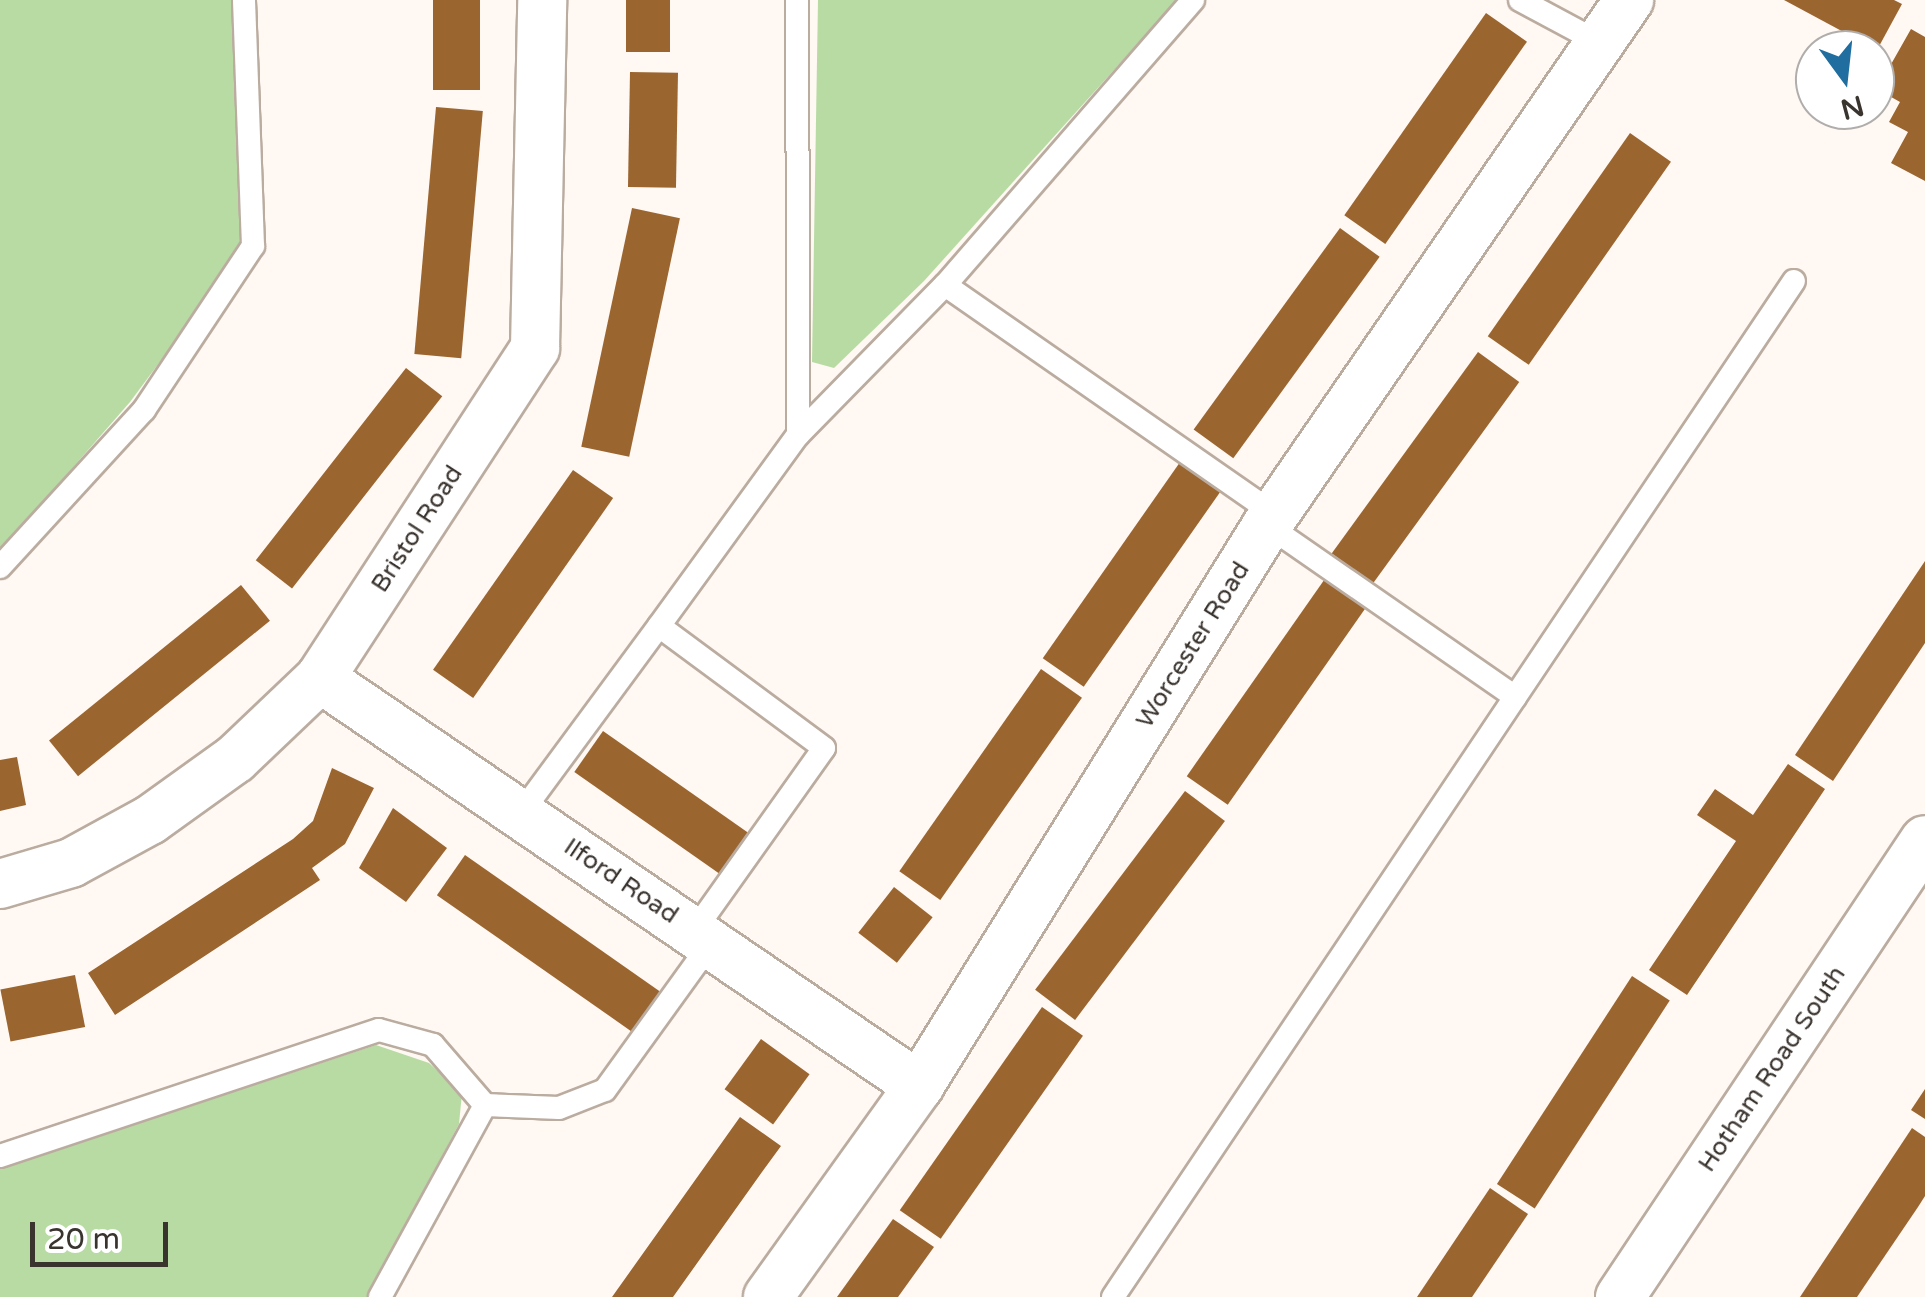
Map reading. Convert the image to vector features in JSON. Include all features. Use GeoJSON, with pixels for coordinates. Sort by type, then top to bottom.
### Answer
{"type":"FeatureCollection","features":[{"type":"Feature","properties":{"kind":"street","name":"Bristol Road"},"geometry":{"type":"LineString","coordinates":[[0,884],[72,863],[150,820],[235,759],[320,678],[535,348],[542,0]]}},
{"type":"Feature","properties":{"kind":"street","name":"Worcester Road"},"geometry":{"type":"LineString","coordinates":[[768,1297],[919,1086],[1271,520],[1629,0]]}},
{"type":"Feature","properties":{"kind":"street","name":"Ilford Road"},"geometry":{"type":"LineString","coordinates":[[320,678],[919,1086]]}},
{"type":"Feature","properties":{"kind":"street","name":"Hotham Road South"},"geometry":{"type":"LineString","coordinates":[[1620,1297],[1925,840]]}},
{"type":"Feature","properties":{"kind":"lane"},"geometry":{"type":"LineString","coordinates":[[0,567],[144,410],[253,246],[244,0]]}},
{"type":"Feature","properties":{"kind":"lane"},"geometry":{"type":"LineString","coordinates":[[797,0],[798,436]]}},
{"type":"Feature","properties":{"kind":"lane"},"geometry":{"type":"LineString","coordinates":[[521,812],[798,436],[945,285],[1192,0]]}},
{"type":"Feature","properties":{"kind":"lane"},"geometry":{"type":"LineString","coordinates":[[1520,0],[1602,44]]}},
{"type":"Feature","properties":{"kind":"lane"},"geometry":{"type":"LineString","coordinates":[[1113,1297],[1794,281]]}},
{"type":"Feature","properties":{"kind":"lane"},"geometry":{"type":"LineString","coordinates":[[945,285],[1514,697]]}},
{"type":"Feature","properties":{"kind":"lane"},"geometry":{"type":"LineString","coordinates":[[0,1156],[379,1030],[433,1046],[486,1105],[559,1108],[605,1090],[824,748],[659,626]]}},
{"type":"Feature","properties":{"kind":"lane"},"geometry":{"type":"LineString","coordinates":[[380,1297],[486,1105]]}},
{"type":"Feature","properties":{"kind":"green space"},"geometry":{"type":"Polygon","coordinates":[[[0,0],[234,0],[240,254],[130,402],[0,551],[0,0]]]}},
{"type":"Feature","properties":{"kind":"green space"},"geometry":{"type":"Polygon","coordinates":[[[818,0],[1177,0],[924,281],[834,368],[812,362],[818,0]]]}},
{"type":"Feature","properties":{"kind":"green space"},"geometry":{"type":"Polygon","coordinates":[[[376,1045],[429,1063],[462,1093],[459,1124],[368,1297],[0,1297],[0,1169],[376,1045]]]}},
{"type":"Feature","properties":{"kind":"building"},"geometry":{"type":"Polygon","coordinates":[[[433,0],[480,0],[480,90],[433,90],[433,0]]]}},
{"type":"Feature","properties":{"kind":"building"},"geometry":{"type":"Polygon","coordinates":[[[626,0],[670,0],[670,52],[626,52],[626,0]]]}},
{"type":"Feature","properties":{"kind":"building"},"geometry":{"type":"Polygon","coordinates":[[[1784,0],[1894,0],[1902,4],[1888,30],[1840,30],[1784,0]]]}},
{"type":"Feature","properties":{"kind":"building"},"geometry":{"type":"Polygon","coordinates":[[[1486,13],[1527,42],[1385,244],[1344,215],[1486,13]]]}},
{"type":"Feature","properties":{"kind":"building"},"geometry":{"type":"Polygon","coordinates":[[[1911,29],[1925,37],[1925,181],[1891,163],[1908,132],[1895,125],[1900,102],[1895,99],[1895,57],[1911,29]]]}},
{"type":"Feature","properties":{"kind":"building"},"geometry":{"type":"Polygon","coordinates":[[[630,72],[678,73],[676,188],[628,187],[630,72]]]}},
{"type":"Feature","properties":{"kind":"building"},"geometry":{"type":"Polygon","coordinates":[[[436,107],[483,111],[461,358],[414,354],[436,107]]]}},
{"type":"Feature","properties":{"kind":"building"},"geometry":{"type":"Polygon","coordinates":[[[1630,133],[1671,162],[1529,365],[1488,336],[1630,133]]]}},
{"type":"Feature","properties":{"kind":"building"},"geometry":{"type":"Polygon","coordinates":[[[632,208],[680,218],[629,457],[581,447],[632,208]]]}},
{"type":"Feature","properties":{"kind":"building"},"geometry":{"type":"Polygon","coordinates":[[[1340,228],[1380,257],[1233,458],[1194,429],[1340,228]]]}},
{"type":"Feature","properties":{"kind":"building"},"geometry":{"type":"Polygon","coordinates":[[[1478,352],[1519,382],[1373,583],[1332,553],[1478,352]]]}},
{"type":"Feature","properties":{"kind":"building"},"geometry":{"type":"Polygon","coordinates":[[[406,368],[442,396],[292,589],[256,560],[406,368]]]}},
{"type":"Feature","properties":{"kind":"building"},"geometry":{"type":"Polygon","coordinates":[[[1185,455],[1226,484],[1084,687],[1043,658],[1185,455]]]}},
{"type":"Feature","properties":{"kind":"building"},"geometry":{"type":"Polygon","coordinates":[[[573,470],[613,498],[473,698],[433,670],[573,470]]]}},
{"type":"Feature","properties":{"kind":"building"},"geometry":{"type":"Polygon","coordinates":[[[1925,561],[1925,643],[1833,781],[1795,755],[1925,561]]]}},
{"type":"Feature","properties":{"kind":"building"},"geometry":{"type":"Polygon","coordinates":[[[1329,573],[1370,602],[1228,805],[1187,776],[1329,573]]]}},
{"type":"Feature","properties":{"kind":"building"},"geometry":{"type":"Polygon","coordinates":[[[241,585],[270,621],[78,776],[49,740],[241,585]]]}},
{"type":"Feature","properties":{"kind":"building"},"geometry":{"type":"Polygon","coordinates":[[[1041,669],[1082,698],[940,900],[899,871],[1041,669]]]}},
{"type":"Feature","properties":{"kind":"building"},"geometry":{"type":"Polygon","coordinates":[[[603,731],[750,834],[721,875],[574,772],[603,731]]]}},
{"type":"Feature","properties":{"kind":"building"},"geometry":{"type":"Polygon","coordinates":[[[17,757],[26,805],[0,811],[0,760],[17,757]]]}},
{"type":"Feature","properties":{"kind":"building"},"geometry":{"type":"Polygon","coordinates":[[[1788,764],[1825,789],[1687,995],[1649,970],[1736,841],[1697,815],[1715,789],[1753,815],[1788,764]]]}},
{"type":"Feature","properties":{"kind":"building"},"geometry":{"type":"Polygon","coordinates":[[[332,768],[374,788],[345,844],[312,868],[320,880],[115,1015],[88,973],[293,839],[313,821],[332,768]]]}},
{"type":"Feature","properties":{"kind":"building"},"geometry":{"type":"Polygon","coordinates":[[[1185,791],[1225,821],[1075,1020],[1035,990],[1185,791]]]}},
{"type":"Feature","properties":{"kind":"building"},"geometry":{"type":"Polygon","coordinates":[[[393,808],[447,848],[406,902],[359,868],[393,808]]]}},
{"type":"Feature","properties":{"kind":"building"},"geometry":{"type":"Polygon","coordinates":[[[465,855],[660,992],[632,1032],[437,895],[465,855]]]}},
{"type":"Feature","properties":{"kind":"building"},"geometry":{"type":"Polygon","coordinates":[[[894,887],[933,917],[897,963],[858,933],[894,887]]]}},
{"type":"Feature","properties":{"kind":"building"},"geometry":{"type":"Polygon","coordinates":[[[75,975],[85,1027],[11,1042],[0,990],[75,975]]]}},
{"type":"Feature","properties":{"kind":"building"},"geometry":{"type":"Polygon","coordinates":[[[1632,976],[1670,1001],[1535,1208],[1497,1184],[1632,976]]]}},
{"type":"Feature","properties":{"kind":"building"},"geometry":{"type":"Polygon","coordinates":[[[1042,1007],[1083,1036],[941,1239],[900,1210],[1042,1007]]]}},
{"type":"Feature","properties":{"kind":"building"},"geometry":{"type":"Polygon","coordinates":[[[761,1039],[810,1074],[773,1124],[725,1089],[761,1039]]]}},
{"type":"Feature","properties":{"kind":"building"},"geometry":{"type":"Polygon","coordinates":[[[1925,1089],[1925,1119],[1911,1110],[1925,1089]]]}},
{"type":"Feature","properties":{"kind":"building"},"geometry":{"type":"Polygon","coordinates":[[[740,1117],[781,1146],[673,1297],[612,1297],[740,1117]]]}},
{"type":"Feature","properties":{"kind":"building"},"geometry":{"type":"Polygon","coordinates":[[[1912,1128],[1925,1137],[1925,1196],[1918,1207],[1857,1297],[1800,1297],[1912,1128]]]}},
{"type":"Feature","properties":{"kind":"building"},"geometry":{"type":"Polygon","coordinates":[[[1490,1188],[1528,1214],[1472,1297],[1417,1297],[1490,1188]]]}},
{"type":"Feature","properties":{"kind":"building"},"geometry":{"type":"Polygon","coordinates":[[[893,1219],[934,1247],[898,1297],[837,1297],[893,1219]]]}}]}
